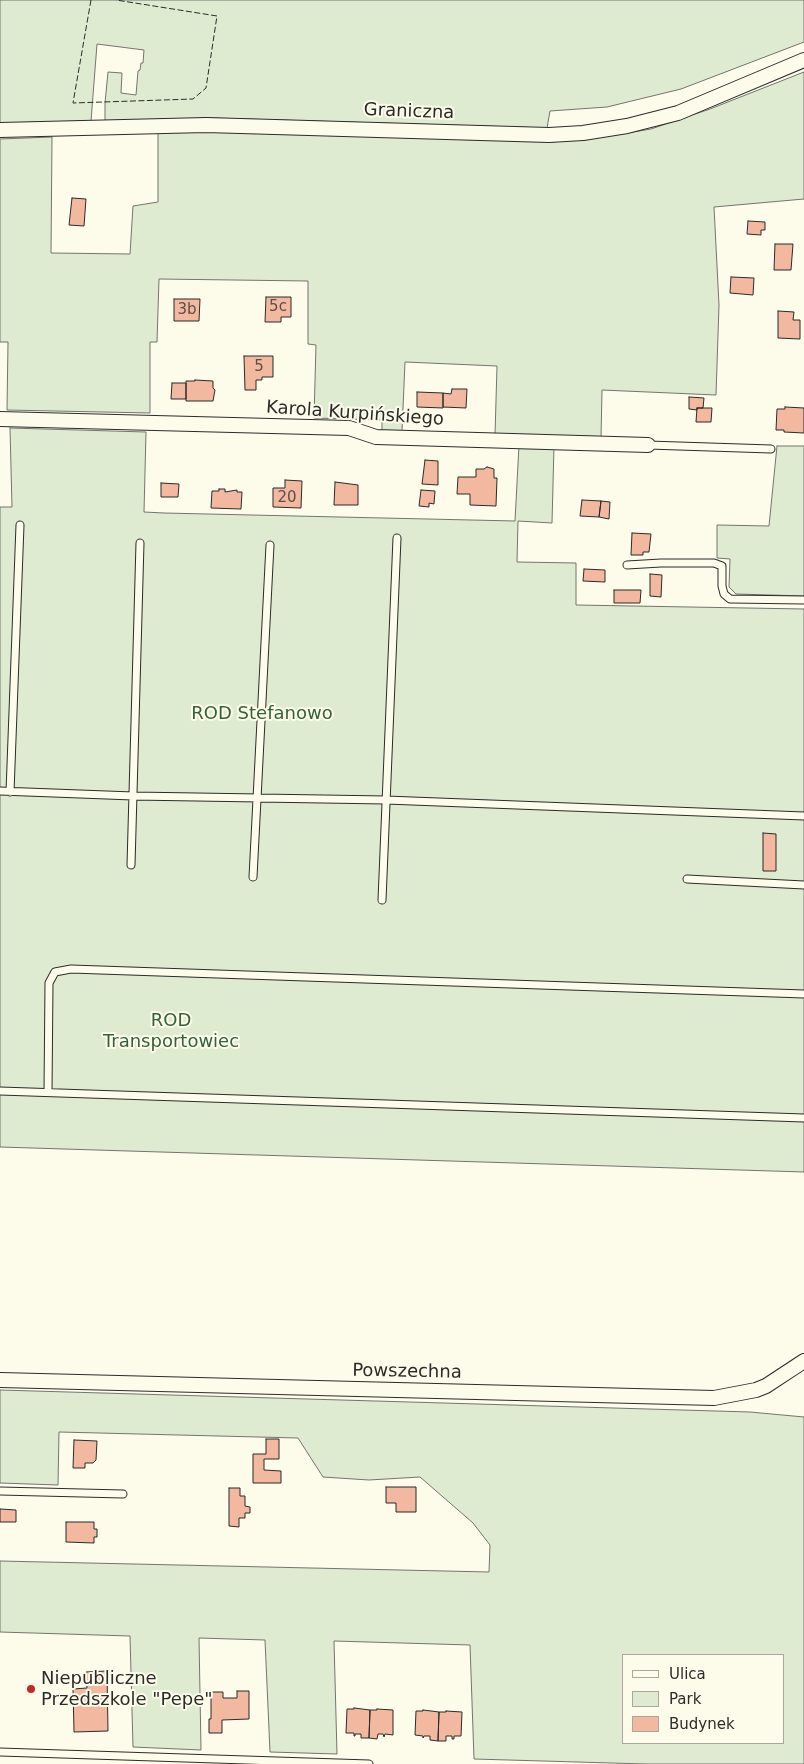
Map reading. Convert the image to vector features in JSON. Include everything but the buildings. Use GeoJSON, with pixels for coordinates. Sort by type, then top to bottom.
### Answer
{"type":"FeatureCollection","features":[{"type":"Feature","properties":{"kind":"street","name":"Graniczna"},"geometry":{"type":"LineString","coordinates":[[0,130],[206,125],[549,135],[584,133],[627,126],[678,113],[804,60]]}},
{"type":"Feature","properties":{"kind":"street","name":"Karola Kurpińskiego"},"geometry":{"type":"LineString","coordinates":[[0,420],[349,428],[376,437],[648,445]]}},
{"type":"Feature","properties":{"kind":"street","name":"Powszechna"},"geometry":{"type":"LineString","coordinates":[[0,1380],[714,1398],[756,1390],[766,1386],[804,1361]]}},
{"type":"Feature","properties":{"kind":"lane"},"geometry":{"type":"LineString","coordinates":[[648,445],[771,450]]}},
{"type":"Feature","properties":{"kind":"lane"},"geometry":{"type":"LineString","coordinates":[[10,792],[20,524]]}},
{"type":"Feature","properties":{"kind":"lane"},"geometry":{"type":"LineString","coordinates":[[382,900],[397,538]]}},
{"type":"Feature","properties":{"kind":"lane"},"geometry":{"type":"LineString","coordinates":[[131,865],[140,543]]}},
{"type":"Feature","properties":{"kind":"lane"},"geometry":{"type":"LineString","coordinates":[[253,876],[270,545]]}},
{"type":"Feature","properties":{"kind":"lane"},"geometry":{"type":"LineString","coordinates":[[627,565],[714,563],[722,566],[722,586],[724,594],[730,599],[804,600]]}},
{"type":"Feature","properties":{"kind":"lane"},"geometry":{"type":"LineString","coordinates":[[0,791],[258,799],[386,800],[804,816]]}},
{"type":"Feature","properties":{"kind":"lane"},"geometry":{"type":"LineString","coordinates":[[687,879],[804,885]]}},
{"type":"Feature","properties":{"kind":"lane"},"geometry":{"type":"LineString","coordinates":[[48,1092],[49,983],[55,972],[71,969],[804,994]]}},
{"type":"Feature","properties":{"kind":"lane"},"geometry":{"type":"LineString","coordinates":[[0,1090],[804,1118]]}},
{"type":"Feature","properties":{"kind":"lane"},"geometry":{"type":"LineString","coordinates":[[0,1491],[123,1494]]}},
{"type":"Feature","properties":{"kind":"lane"},"geometry":{"type":"LineString","coordinates":[[0,1752],[370,1764]]}},
{"type":"Feature","properties":{"kind":"green space"},"geometry":{"type":"Polygon","coordinates":[[[0,0],[804,0],[804,42],[681,89],[607,107],[550,111],[547,128],[211,118],[105,121],[108,72],[122,73],[121,93],[136,95],[138,71],[140,70],[141,63],[143,63],[144,50],[97,44],[91,121],[0,123],[0,0]]]}},
{"type":"Feature","properties":{"kind":"green space"},"geometry":{"type":"Polygon","coordinates":[[[804,72],[804,199],[714,207],[719,305],[716,395],[602,390],[601,439],[495,435],[497,366],[405,362],[402,431],[382,432],[382,420],[314,418],[316,345],[308,344],[308,281],[159,279],[157,342],[150,342],[150,413],[7,410],[8,342],[0,342],[0,139],[52,137],[51,253],[130,254],[133,206],[158,202],[158,132],[212,130],[553,140],[621,134],[651,129],[710,109],[804,72]]]}},
{"type":"Feature","properties":{"kind":"green space"},"geometry":{"type":"Polygon","coordinates":[[[10,428],[146,432],[144,512],[164,513],[515,521],[519,445],[554,446],[552,523],[518,521],[517,562],[576,563],[576,605],[804,609],[804,1172],[0,1147],[0,507],[12,507],[10,428]]]}},
{"type":"Feature","properties":{"kind":"green space"},"geometry":{"type":"Polygon","coordinates":[[[777,446],[804,446],[804,596],[736,594],[729,587],[730,559],[717,558],[717,525],[769,526],[777,446]]]}},
{"type":"Feature","properties":{"kind":"green space"},"geometry":{"type":"Polygon","coordinates":[[[0,1390],[750,1412],[804,1417],[804,1764],[646,1764],[474,1759],[470,1645],[334,1641],[337,1754],[270,1752],[265,1640],[199,1638],[201,1750],[133,1747],[130,1636],[0,1632],[0,1561],[489,1572],[490,1545],[473,1523],[420,1477],[369,1480],[323,1477],[298,1438],[59,1432],[58,1485],[0,1483],[0,1390]]]}},
{"type":"Feature","properties":{"kind":"fence"},"geometry":{"type":"LineString","coordinates":[[91,0],[73,103],[193,99],[206,88],[217,16],[116,0]]}},
{"type":"Feature","properties":{"kind":"place","name":"Niepubliczne Przedszkole \"Pepe\""},"geometry":{"type":"Point","coordinates":[31,1689]}},
{"type":"Feature","properties":{"kind":"park label","name":"ROD Stefanowo"},"geometry":{"type":"Point","coordinates":[262,714]}},
{"type":"Feature","properties":{"kind":"park label","name":"ROD Transportowiec"},"geometry":{"type":"Point","coordinates":[171,1031]}}]}
